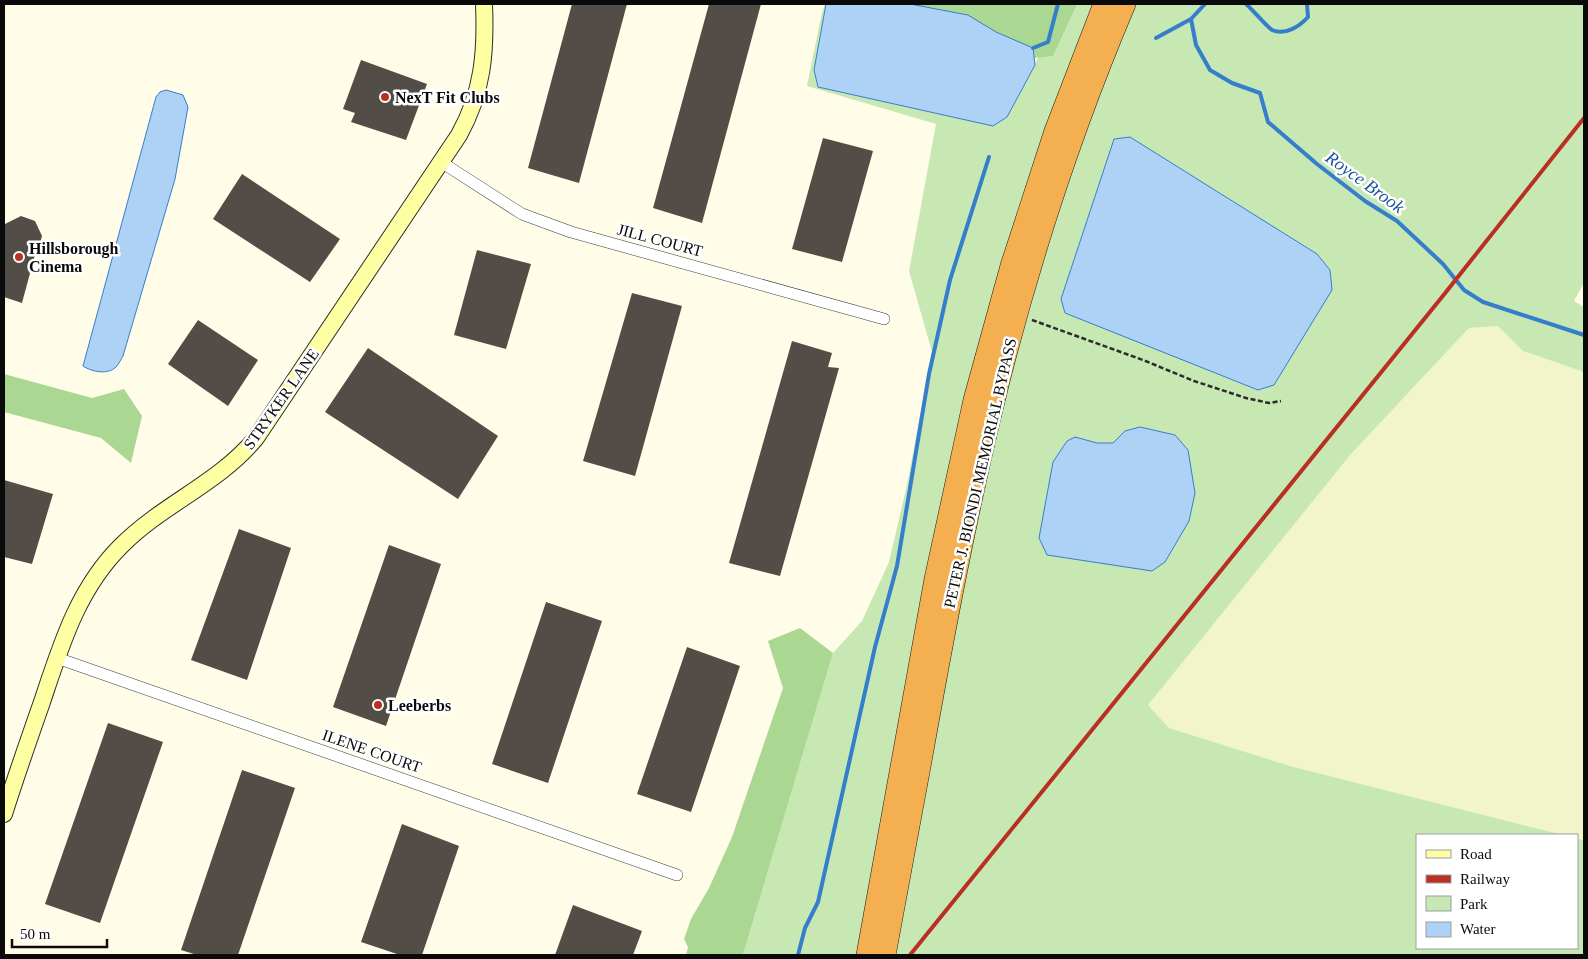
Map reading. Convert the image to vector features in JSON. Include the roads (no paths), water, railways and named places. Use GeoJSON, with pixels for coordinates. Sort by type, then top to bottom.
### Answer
{"type":"FeatureCollection","features":[{"type":"Feature","properties":{"kind":"highway","name":"PETER J. BIONDI MEMORIAL BYPASS"},"geometry":{"type":"LineString","coordinates":[[867,955],[949,511],[974,400],[1011,266],[1055,131],[1104,4]]}},
{"type":"Feature","properties":{"kind":"highway","name":"PETER J. BIONDI MEMORIAL BYPASS"},"geometry":{"type":"LineString","coordinates":[[885,955],[952,592],[997,390],[1027,280],[1053,196],[1076,130],[1125,4]]}},
{"type":"Feature","properties":{"kind":"street","name":"STRYKER LANE"},"geometry":{"type":"LineString","coordinates":[[4,814],[56,658],[76,610],[88,588],[123,544],[141,528],[225,468],[256,438],[466,122],[479,86],[484,56],[484,4]]}},
{"type":"Feature","properties":{"kind":"street","name":"JILL COURT"},"geometry":{"type":"LineString","coordinates":[[441,162],[522,214],[545,223],[571,232],[884,319]]}},
{"type":"Feature","properties":{"kind":"street","name":"ILENE COURT"},"geometry":{"type":"LineString","coordinates":[[56,658],[677,875]]}},
{"type":"Feature","properties":{"kind":"water"},"geometry":{"type":"Polygon","coordinates":[[[826,4],[910,4],[968,15],[996,32],[1033,48],[1035,65],[1007,117],[993,126],[818,87],[814,70],[826,4]]]}},
{"type":"Feature","properties":{"kind":"water"},"geometry":{"type":"Polygon","coordinates":[[[166,90],[183,95],[188,107],[175,179],[123,356],[117,366],[109,371],[91,370],[83,366],[156,97],[160,92],[166,90]]]}},
{"type":"Feature","properties":{"kind":"water"},"geometry":{"type":"Polygon","coordinates":[[[1130,137],[1317,254],[1330,270],[1332,290],[1274,385],[1258,390],[1065,313],[1061,299],[1114,139],[1130,137]]]}},
{"type":"Feature","properties":{"kind":"water"},"geometry":{"type":"Polygon","coordinates":[[[1140,427],[1175,435],[1188,450],[1195,493],[1189,521],[1165,562],[1152,571],[1047,555],[1039,538],[1053,462],[1067,441],[1075,437],[1097,443],[1113,443],[1125,431],[1140,427]]]}},
{"type":"Feature","properties":{"kind":"waterway"},"geometry":{"type":"LineString","coordinates":[[1033,48],[1048,42],[1058,4]]}},
{"type":"Feature","properties":{"kind":"waterway","name":"Royce Brook"},"geometry":{"type":"LineString","coordinates":[[1205,4],[1191,19],[1196,45],[1210,70],[1232,83],[1260,93],[1268,122],[1317,164],[1365,201],[1397,221],[1443,264],[1464,290],[1483,302],[1584,335]]}},
{"type":"Feature","properties":{"kind":"waterway","name":"Royce Brook"},"geometry":{"type":"LineString","coordinates":[[1246,4],[1272,30],[1277,32],[1287,31],[1301,24],[1308,17],[1307,4]]}},
{"type":"Feature","properties":{"kind":"waterway"},"geometry":{"type":"LineString","coordinates":[[1156,38],[1191,19]]}},
{"type":"Feature","properties":{"kind":"waterway"},"geometry":{"type":"LineString","coordinates":[[798,955],[805,928],[818,902],[875,647],[897,566],[929,374],[950,280],[989,157]]}},
{"type":"Feature","properties":{"kind":"railway"},"geometry":{"type":"LineString","coordinates":[[910,955],[1442,297],[1584,118]]}},
{"type":"Feature","properties":{"kind":"place","name":"NexT Fit Clubs"},"geometry":{"type":"Point","coordinates":[385,97]}},
{"type":"Feature","properties":{"kind":"place","name":"Hillsborough Cinema"},"geometry":{"type":"Point","coordinates":[19,257]}},
{"type":"Feature","properties":{"kind":"place","name":"Leeberbs"},"geometry":{"type":"Point","coordinates":[378,705]}}]}
